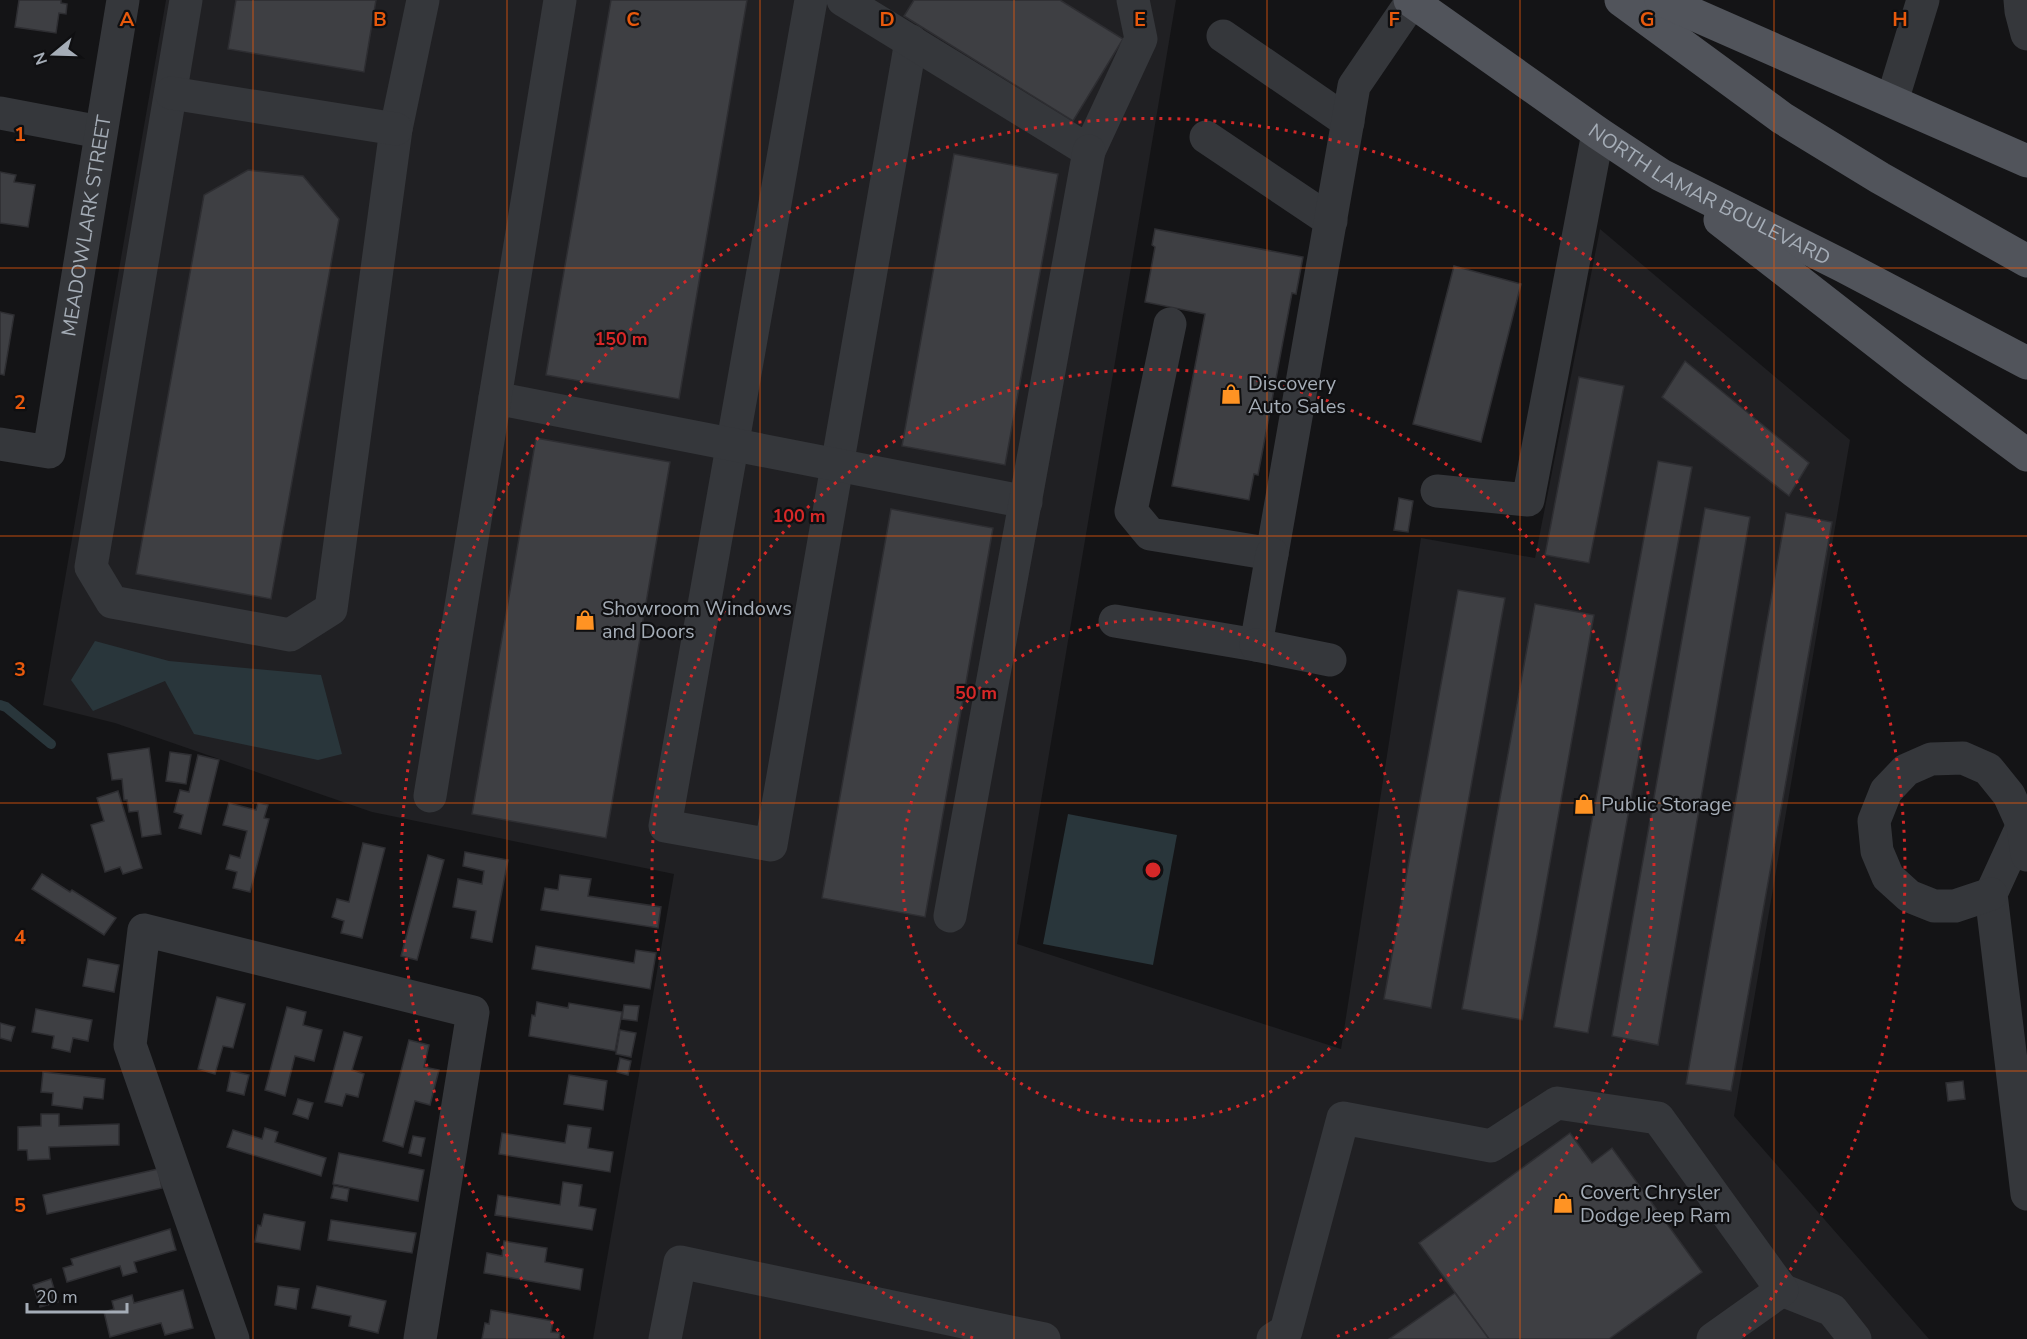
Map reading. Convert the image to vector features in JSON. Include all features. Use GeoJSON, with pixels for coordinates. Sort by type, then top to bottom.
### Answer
{"type":"FeatureCollection","features":[{"type":"Feature","properties":{"kind":"main road"},"geometry":{"type":"LineString","coordinates":[[1621,0],[1782,118],[1880,178],[2027,261]]}},
{"type":"Feature","properties":{"kind":"main road"},"geometry":{"type":"LineString","coordinates":[[1661,0],[1708,10],[1893,101],[2025,152]]}},
{"type":"Feature","properties":{"kind":"main road","name":"NORTH LAMAR BOULEVARD"},"geometry":{"type":"LineString","coordinates":[[1411,1],[1661,175],[1853,271],[2027,363]]}},
{"type":"Feature","properties":{"kind":"main road"},"geometry":{"type":"LineString","coordinates":[[1661,175],[1914,372],[2027,455]]}},
{"type":"Feature","properties":{"kind":"street","name":"MEADOWLARK STREET"},"geometry":{"type":"LineString","coordinates":[[0,444],[49,452],[123,0]]}},
{"type":"Feature","properties":{"kind":"street"},"geometry":{"type":"LineString","coordinates":[[186,0],[92,567],[112,602],[290,635],[331,609],[396,129],[423,0]]}},
{"type":"Feature","properties":{"kind":"street"},"geometry":{"type":"LineString","coordinates":[[430,796],[560,0]]}},
{"type":"Feature","properties":{"kind":"street"},"geometry":{"type":"LineString","coordinates":[[812,0],[665,826],[771,845],[911,41]]}},
{"type":"Feature","properties":{"kind":"street"},"geometry":{"type":"LineString","coordinates":[[950,916],[1089,151],[1141,39],[1133,0]]}},
{"type":"Feature","properties":{"kind":"street"},"geometry":{"type":"LineString","coordinates":[[1893,101],[1923,0]]}},
{"type":"Feature","properties":{"kind":"street"},"geometry":{"type":"LineString","coordinates":[[2020,0],[2027,33]]}},
{"type":"Feature","properties":{"kind":"street"},"geometry":{"type":"LineString","coordinates":[[1256,645],[1354,86],[1411,1]]}},
{"type":"Feature","properties":{"kind":"street"},"geometry":{"type":"LineString","coordinates":[[858,4],[911,41],[1089,151]]}},
{"type":"Feature","properties":{"kind":"street"},"geometry":{"type":"LineString","coordinates":[[1223,36],[1348,122]]}},
{"type":"Feature","properties":{"kind":"street"},"geometry":{"type":"LineString","coordinates":[[171,93],[396,129]]}},
{"type":"Feature","properties":{"kind":"street"},"geometry":{"type":"LineString","coordinates":[[0,113],[100,132]]}},
{"type":"Feature","properties":{"kind":"street"},"geometry":{"type":"LineString","coordinates":[[1437,491],[1528,500],[1598,133]]}},
{"type":"Feature","properties":{"kind":"street"},"geometry":{"type":"LineString","coordinates":[[1206,137],[1331,221]]}},
{"type":"Feature","properties":{"kind":"street"},"geometry":{"type":"LineString","coordinates":[[1170,324],[1131,511],[1150,534],[1272,554]]}},
{"type":"Feature","properties":{"kind":"street"},"geometry":{"type":"LineString","coordinates":[[495,398],[1026,502]]}},
{"type":"Feature","properties":{"kind":"street"},"geometry":{"type":"LineString","coordinates":[[1115,621],[1330,660]]}},
{"type":"Feature","properties":{"kind":"street"},"geometry":{"type":"LineString","coordinates":[[1991,894],[1955,906],[1934,906],[1909,896],[1888,876],[1877,851],[1875,821],[1886,791],[1906,770],[1931,759],[1963,758],[1988,769],[2009,795],[2026,831],[1991,894],[2027,1194]]}},
{"type":"Feature","properties":{"kind":"street"},"geometry":{"type":"LineString","coordinates":[[233,1339],[130,1045],[144,930],[473,1012],[420,1339]]}},
{"type":"Feature","properties":{"kind":"street"},"geometry":{"type":"LineString","coordinates":[[1273,1339],[1286,1331],[1343,1118],[1491,1146],[1557,1104],[1658,1118],[1782,1290],[1832,1310],[1855,1339]]}},
{"type":"Feature","properties":{"kind":"street"},"geometry":{"type":"LineString","coordinates":[[665,1339],[680,1262],[1044,1339]]}},
{"type":"Feature","properties":{"kind":"street"},"geometry":{"type":"LineString","coordinates":[[1713,1339],[1782,1290]]}},
{"type":"Feature","properties":{"kind":"shaded area"},"geometry":{"type":"Polygon","coordinates":[[[166,0],[1176,0],[1017,944],[1341,1049],[1421,538],[1535,558],[1600,229],[1850,440],[1734,1116],[1929,1339],[593,1339],[674,874],[372,812],[115,723],[43,705],[166,0]]]}},
{"type":"Feature","properties":{"kind":"shaded area"},"geometry":{"type":"Polygon","coordinates":[[[95,641],[169,661],[321,675],[342,754],[318,760],[194,734],[165,681],[93,711],[71,680],[95,641]]]}},
{"type":"Feature","properties":{"kind":"shaded area"},"geometry":{"type":"Polygon","coordinates":[[[1068,814],[1177,835],[1153,965],[1043,944],[1068,814]]]}},
{"type":"Feature","properties":{"kind":"building"},"geometry":{"type":"Polygon","coordinates":[[[19,0],[61,0],[61,3],[67,4],[66,14],[59,13],[56,33],[15,27],[19,0]]]}},
{"type":"Feature","properties":{"kind":"building"},"geometry":{"type":"Polygon","coordinates":[[[236,0],[376,0],[364,72],[228,49],[236,0]]]}},
{"type":"Feature","properties":{"kind":"building"},"geometry":{"type":"Polygon","coordinates":[[[611,0],[747,0],[679,399],[546,375],[611,0]]]}},
{"type":"Feature","properties":{"kind":"building"},"geometry":{"type":"Polygon","coordinates":[[[914,0],[1060,0],[1123,39],[1073,121],[904,16],[914,0]]]}},
{"type":"Feature","properties":{"kind":"building"},"geometry":{"type":"Polygon","coordinates":[[[954,154],[1058,174],[1005,465],[902,446],[954,154]]]}},
{"type":"Feature","properties":{"kind":"building"},"geometry":{"type":"Polygon","coordinates":[[[248,170],[303,176],[339,219],[271,599],[136,574],[204,195],[248,170]]]}},
{"type":"Feature","properties":{"kind":"building"},"geometry":{"type":"Polygon","coordinates":[[[0,172],[16,175],[14,182],[35,185],[28,227],[0,223],[0,172]]]}},
{"type":"Feature","properties":{"kind":"building","name":"Discovery Auto Sales"},"geometry":{"type":"Polygon","coordinates":[[[1155,229],[1303,257],[1296,294],[1292,293],[1258,475],[1254,474],[1249,500],[1172,486],[1205,314],[1145,302],[1155,247],[1152,245],[1155,229]]]}},
{"type":"Feature","properties":{"kind":"building"},"geometry":{"type":"Polygon","coordinates":[[[1454,266],[1521,284],[1481,442],[1413,424],[1454,266]]]}},
{"type":"Feature","properties":{"kind":"building"},"geometry":{"type":"Polygon","coordinates":[[[0,312],[14,315],[4,375],[0,374],[0,312]]]}},
{"type":"Feature","properties":{"kind":"building"},"geometry":{"type":"Polygon","coordinates":[[[1685,361],[1809,463],[1789,496],[1662,397],[1685,361]]]}},
{"type":"Feature","properties":{"kind":"building"},"geometry":{"type":"Polygon","coordinates":[[[1579,377],[1624,386],[1589,563],[1545,555],[1579,377]]]}},
{"type":"Feature","properties":{"kind":"building"},"geometry":{"type":"Polygon","coordinates":[[[536,438],[670,462],[606,838],[472,814],[536,438]]]}},
{"type":"Feature","properties":{"kind":"building"},"geometry":{"type":"Polygon","coordinates":[[[1658,461],[1692,467],[1588,1033],[1554,1027],[1658,461]]]}},
{"type":"Feature","properties":{"kind":"building"},"geometry":{"type":"Polygon","coordinates":[[[1399,498],[1413,501],[1408,532],[1394,530],[1399,498]]]}},
{"type":"Feature","properties":{"kind":"building"},"geometry":{"type":"Polygon","coordinates":[[[1705,508],[1750,517],[1658,1045],[1612,1036],[1705,508]]]}},
{"type":"Feature","properties":{"kind":"building"},"geometry":{"type":"Polygon","coordinates":[[[891,509],[993,528],[925,917],[822,898],[891,509]]]}},
{"type":"Feature","properties":{"kind":"building"},"geometry":{"type":"Polygon","coordinates":[[[1786,513],[1832,522],[1731,1091],[1686,1084],[1786,513]]]}},
{"type":"Feature","properties":{"kind":"building"},"geometry":{"type":"Polygon","coordinates":[[[1458,590],[1505,598],[1431,1008],[1384,999],[1458,590]]]}},
{"type":"Feature","properties":{"kind":"building"},"geometry":{"type":"Polygon","coordinates":[[[1535,604],[1594,615],[1522,1020],[1462,1009],[1535,604]]]}},
{"type":"Feature","properties":{"kind":"building"},"geometry":{"type":"Polygon","coordinates":[[[149,748],[161,834],[142,837],[138,811],[129,812],[127,800],[124,800],[122,779],[112,780],[108,754],[149,748]]]}},
{"type":"Feature","properties":{"kind":"building"},"geometry":{"type":"Polygon","coordinates":[[[170,752],[191,755],[186,784],[166,781],[170,752]]]}},
{"type":"Feature","properties":{"kind":"building"},"geometry":{"type":"Polygon","coordinates":[[[198,755],[219,760],[201,834],[179,828],[183,815],[174,812],[180,790],[189,792],[198,755]]]}},
{"type":"Feature","properties":{"kind":"building"},"geometry":{"type":"Polygon","coordinates":[[[118,791],[142,868],[123,874],[120,867],[105,872],[91,825],[104,821],[97,798],[118,791]]]}},
{"type":"Feature","properties":{"kind":"building"},"geometry":{"type":"Polygon","coordinates":[[[229,803],[256,810],[258,803],[268,805],[264,818],[269,819],[250,892],[233,888],[237,872],[226,869],[230,855],[240,858],[247,831],[223,825],[229,803]]]}},
{"type":"Feature","properties":{"kind":"building"},"geometry":{"type":"Polygon","coordinates":[[[363,843],[385,848],[362,938],[341,933],[344,921],[332,917],[337,899],[349,902],[363,843]]]}},
{"type":"Feature","properties":{"kind":"building"},"geometry":{"type":"Polygon","coordinates":[[[465,852],[508,860],[492,942],[471,938],[476,911],[453,907],[458,879],[482,884],[484,871],[463,866],[465,852]]]}},
{"type":"Feature","properties":{"kind":"building"},"geometry":{"type":"Polygon","coordinates":[[[428,855],[444,860],[417,960],[401,956],[428,855]]]}},
{"type":"Feature","properties":{"kind":"building"},"geometry":{"type":"Polygon","coordinates":[[[42,874],[116,918],[104,935],[32,889],[42,874]]]}},
{"type":"Feature","properties":{"kind":"building"},"geometry":{"type":"Polygon","coordinates":[[[560,875],[591,879],[588,896],[661,907],[658,928],[541,910],[545,888],[558,890],[560,875]]]}},
{"type":"Feature","properties":{"kind":"building"},"geometry":{"type":"Polygon","coordinates":[[[536,946],[634,963],[636,950],[656,953],[650,989],[532,969],[536,946]]]}},
{"type":"Feature","properties":{"kind":"building"},"geometry":{"type":"Polygon","coordinates":[[[88,959],[119,965],[114,992],[83,986],[88,959]]]}},
{"type":"Feature","properties":{"kind":"building"},"geometry":{"type":"Polygon","coordinates":[[[217,997],[245,1004],[233,1048],[223,1046],[215,1074],[198,1069],[217,997]]]}},
{"type":"Feature","properties":{"kind":"building"},"geometry":{"type":"Polygon","coordinates":[[[537,1002],[568,1008],[569,1003],[622,1012],[615,1051],[529,1036],[532,1015],[535,1016],[537,1002]]]}},
{"type":"Feature","properties":{"kind":"building"},"geometry":{"type":"Polygon","coordinates":[[[624,1005],[639,1006],[637,1021],[622,1019],[624,1005]]]}},
{"type":"Feature","properties":{"kind":"building"},"geometry":{"type":"Polygon","coordinates":[[[287,1007],[306,1012],[303,1025],[322,1030],[314,1061],[295,1056],[285,1096],[265,1090],[287,1007]]]}},
{"type":"Feature","properties":{"kind":"building"},"geometry":{"type":"Polygon","coordinates":[[[36,1009],[92,1020],[88,1041],[73,1038],[70,1052],[52,1048],[54,1036],[32,1032],[36,1009]]]}},
{"type":"Feature","properties":{"kind":"building"},"geometry":{"type":"Polygon","coordinates":[[[0,1023],[15,1027],[11,1041],[0,1038],[0,1023]]]}},
{"type":"Feature","properties":{"kind":"building"},"geometry":{"type":"Polygon","coordinates":[[[620,1030],[636,1033],[631,1057],[616,1054],[620,1030]]]}},
{"type":"Feature","properties":{"kind":"building"},"geometry":{"type":"Polygon","coordinates":[[[344,1032],[362,1037],[352,1070],[364,1074],[358,1097],[346,1094],[342,1106],[325,1102],[344,1032]]]}},
{"type":"Feature","properties":{"kind":"building"},"geometry":{"type":"Polygon","coordinates":[[[409,1040],[429,1045],[424,1067],[439,1070],[430,1105],[415,1101],[403,1147],[383,1141],[409,1040]]]}},
{"type":"Feature","properties":{"kind":"building"},"geometry":{"type":"Polygon","coordinates":[[[620,1058],[631,1061],[628,1075],[617,1072],[620,1058]]]}},
{"type":"Feature","properties":{"kind":"building"},"geometry":{"type":"Polygon","coordinates":[[[231,1071],[249,1075],[244,1095],[227,1091],[231,1071]]]}},
{"type":"Feature","properties":{"kind":"building"},"geometry":{"type":"Polygon","coordinates":[[[43,1072],[105,1079],[103,1099],[84,1097],[82,1109],[52,1105],[53,1093],[41,1092],[43,1072]]]}},
{"type":"Feature","properties":{"kind":"building"},"geometry":{"type":"Polygon","coordinates":[[[569,1075],[607,1081],[603,1110],[564,1104],[569,1075]]]}},
{"type":"Feature","properties":{"kind":"building"},"geometry":{"type":"Polygon","coordinates":[[[1963,1081],[1965,1099],[1948,1101],[1946,1083],[1963,1081]]]}},
{"type":"Feature","properties":{"kind":"building"},"geometry":{"type":"Polygon","coordinates":[[[298,1099],[313,1103],[308,1119],[293,1114],[298,1099]]]}},
{"type":"Feature","properties":{"kind":"building"},"geometry":{"type":"Polygon","coordinates":[[[41,1114],[59,1114],[59,1126],[119,1124],[119,1145],[49,1147],[50,1159],[28,1160],[27,1150],[18,1150],[18,1127],[41,1126],[41,1114]]]}},
{"type":"Feature","properties":{"kind":"building"},"geometry":{"type":"Polygon","coordinates":[[[568,1125],[591,1128],[588,1148],[613,1152],[610,1172],[499,1154],[502,1133],[565,1143],[568,1125]]]}},
{"type":"Feature","properties":{"kind":"building"},"geometry":{"type":"Polygon","coordinates":[[[265,1128],[278,1132],[275,1142],[326,1158],[321,1176],[227,1147],[233,1130],[262,1139],[265,1128]]]}},
{"type":"Feature","properties":{"kind":"building","name":"Covert Chrysler Dodge Jeep Ram"},"geometry":{"type":"Polygon","coordinates":[[[1570,1133],[1592,1163],[1612,1148],[1702,1272],[1609,1339],[1489,1339],[1419,1243],[1570,1133]]]}},
{"type":"Feature","properties":{"kind":"building"},"geometry":{"type":"Polygon","coordinates":[[[413,1136],[425,1138],[421,1156],[409,1153],[413,1136]]]}},
{"type":"Feature","properties":{"kind":"building"},"geometry":{"type":"Polygon","coordinates":[[[339,1153],[424,1170],[418,1201],[333,1184],[339,1153]]]}},
{"type":"Feature","properties":{"kind":"building"},"geometry":{"type":"Polygon","coordinates":[[[158,1169],[162,1188],[47,1214],[43,1195],[158,1169]]]}},
{"type":"Feature","properties":{"kind":"building"},"geometry":{"type":"Polygon","coordinates":[[[563,1182],[582,1185],[579,1206],[596,1209],[592,1230],[495,1215],[498,1195],[560,1205],[563,1182]]]}},
{"type":"Feature","properties":{"kind":"building"},"geometry":{"type":"Polygon","coordinates":[[[334,1186],[349,1189],[347,1201],[331,1198],[334,1186]]]}},
{"type":"Feature","properties":{"kind":"building"},"geometry":{"type":"Polygon","coordinates":[[[264,1214],[305,1222],[300,1250],[255,1242],[258,1225],[261,1226],[264,1214]]]}},
{"type":"Feature","properties":{"kind":"building"},"geometry":{"type":"Polygon","coordinates":[[[331,1220],[416,1233],[412,1253],[328,1240],[331,1220]]]}},
{"type":"Feature","properties":{"kind":"building"},"geometry":{"type":"Polygon","coordinates":[[[170,1229],[176,1250],[134,1262],[137,1272],[123,1276],[120,1266],[67,1282],[63,1268],[73,1265],[71,1259],[170,1229]]]}},
{"type":"Feature","properties":{"kind":"building"},"geometry":{"type":"Polygon","coordinates":[[[504,1241],[547,1248],[545,1262],[583,1269],[580,1290],[484,1273],[487,1253],[502,1256],[504,1241]]]}},
{"type":"Feature","properties":{"kind":"building"},"geometry":{"type":"Polygon","coordinates":[[[51,1279],[58,1302],[40,1307],[33,1285],[51,1279]]]}},
{"type":"Feature","properties":{"kind":"building"},"geometry":{"type":"Polygon","coordinates":[[[278,1286],[299,1289],[296,1309],[275,1305],[278,1286]]]}},
{"type":"Feature","properties":{"kind":"building"},"geometry":{"type":"Polygon","coordinates":[[[317,1286],[386,1301],[378,1333],[349,1326],[351,1316],[312,1308],[317,1286]]]}},
{"type":"Feature","properties":{"kind":"building"},"geometry":{"type":"Polygon","coordinates":[[[183,1290],[193,1328],[165,1335],[161,1323],[110,1337],[104,1312],[114,1309],[112,1301],[132,1295],[134,1303],[183,1290]]]}},
{"type":"Feature","properties":{"kind":"building"},"geometry":{"type":"Polygon","coordinates":[[[1455,1293],[1489,1339],[1389,1339],[1455,1293]]]}},
{"type":"Feature","properties":{"kind":"building"},"geometry":{"type":"Polygon","coordinates":[[[491,1310],[553,1321],[551,1332],[560,1333],[559,1339],[482,1339],[485,1323],[489,1324],[491,1310]]]}},
{"type":"Feature","properties":{"kind":"waterway"},"geometry":{"type":"LineString","coordinates":[[0,705],[6,707],[51,744]]}},
{"type":"Feature","properties":{"kind":"place","name":"Discovery Auto Sales"},"geometry":{"type":"Point","coordinates":[1231,394]}},
{"type":"Feature","properties":{"kind":"place","name":"Showroom Windows and Doors"},"geometry":{"type":"Point","coordinates":[585,620]}},
{"type":"Feature","properties":{"kind":"place","name":"Public Storage"},"geometry":{"type":"Point","coordinates":[1584,804]}},
{"type":"Feature","properties":{"kind":"place","name":"Covert Chrysler Dodge Jeep Ram"},"geometry":{"type":"Point","coordinates":[1563,1203]}}]}
